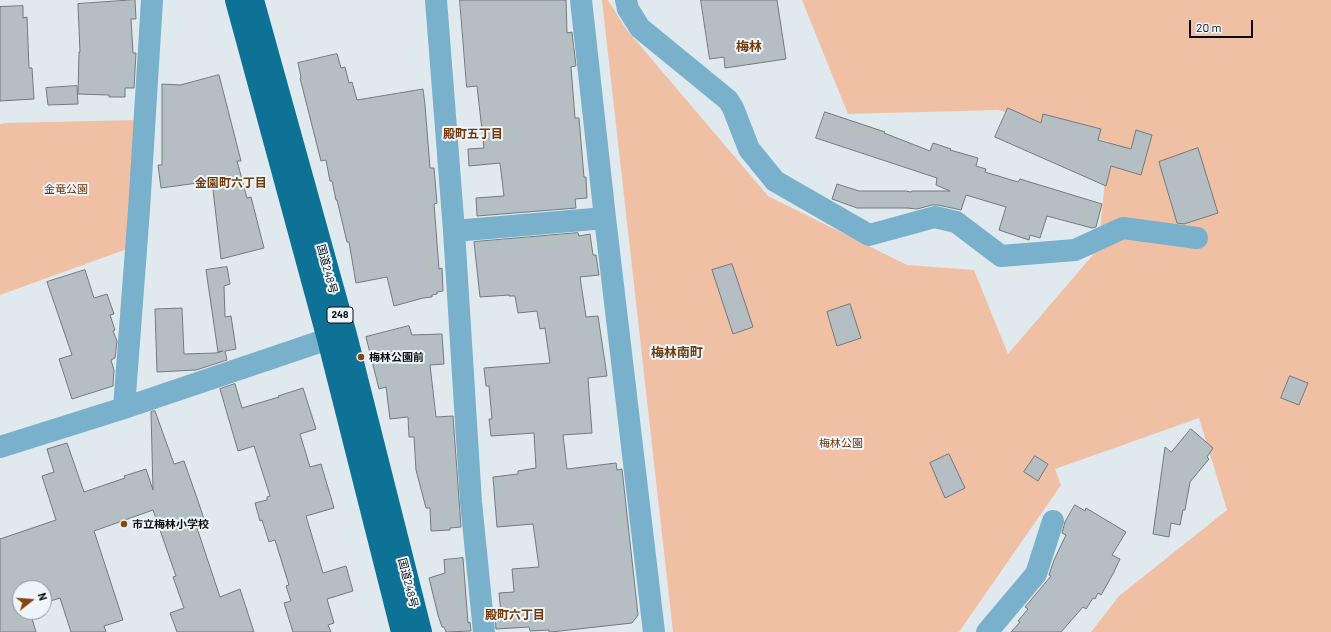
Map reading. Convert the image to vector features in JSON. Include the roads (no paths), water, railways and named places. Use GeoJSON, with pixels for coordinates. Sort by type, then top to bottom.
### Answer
{"type":"FeatureCollection","features":[{"type":"Feature","properties":{"kind":"highway","name":"国道248号"},"geometry":{"type":"LineString","coordinates":[[236,0],[328,339],[402,632]]}},
{"type":"Feature","properties":{"kind":"highway","name":"国道248号"},"geometry":{"type":"LineString","coordinates":[[254,0],[346,335],[421,632]]}},
{"type":"Feature","properties":{"kind":"street"},"geometry":{"type":"LineString","coordinates":[[124,408],[152,0]]}},
{"type":"Feature","properties":{"kind":"street"},"geometry":{"type":"LineString","coordinates":[[436,0],[454,231],[471,502],[484,632]]}},
{"type":"Feature","properties":{"kind":"street"},"geometry":{"type":"LineString","coordinates":[[581,0],[654,632]]}},
{"type":"Feature","properties":{"kind":"street"},"geometry":{"type":"LineString","coordinates":[[626,0],[628,9],[640,28],[728,100],[733,108],[749,149],[775,181],[869,236],[935,217],[956,222],[1001,256],[1075,250],[1123,228],[1197,238]]}},
{"type":"Feature","properties":{"kind":"street"},"geometry":{"type":"LineString","coordinates":[[454,231],[605,218]]}},
{"type":"Feature","properties":{"kind":"street"},"geometry":{"type":"LineString","coordinates":[[0,447],[124,408],[328,339]]}},
{"type":"Feature","properties":{"kind":"street"},"geometry":{"type":"LineString","coordinates":[[987,632],[1036,574],[1053,521]]}},
{"type":"Feature","properties":{"kind":"place","name":"梅林公園前"},"geometry":{"type":"Point","coordinates":[361,357]}},
{"type":"Feature","properties":{"kind":"place","name":"市立梅林小学校"},"geometry":{"type":"Point","coordinates":[124,524]}},
{"type":"Feature","properties":{"kind":"district","name":"梅林"},"geometry":{"type":"Point","coordinates":[749,47]}},
{"type":"Feature","properties":{"kind":"district","name":"殿町五丁目"},"geometry":{"type":"Point","coordinates":[473,134]}},
{"type":"Feature","properties":{"kind":"district","name":"金園町六丁目"},"geometry":{"type":"Point","coordinates":[231,183]}},
{"type":"Feature","properties":{"kind":"district","name":"梅林南町"},"geometry":{"type":"Point","coordinates":[677,353]}},
{"type":"Feature","properties":{"kind":"district","name":"殿町六丁目"},"geometry":{"type":"Point","coordinates":[515,615]}},
{"type":"Feature","properties":{"kind":"park label","name":"金竜公園"},"geometry":{"type":"Point","coordinates":[66,189]}},
{"type":"Feature","properties":{"kind":"park label","name":"梅林公園"},"geometry":{"type":"Point","coordinates":[841,443]}}]}
